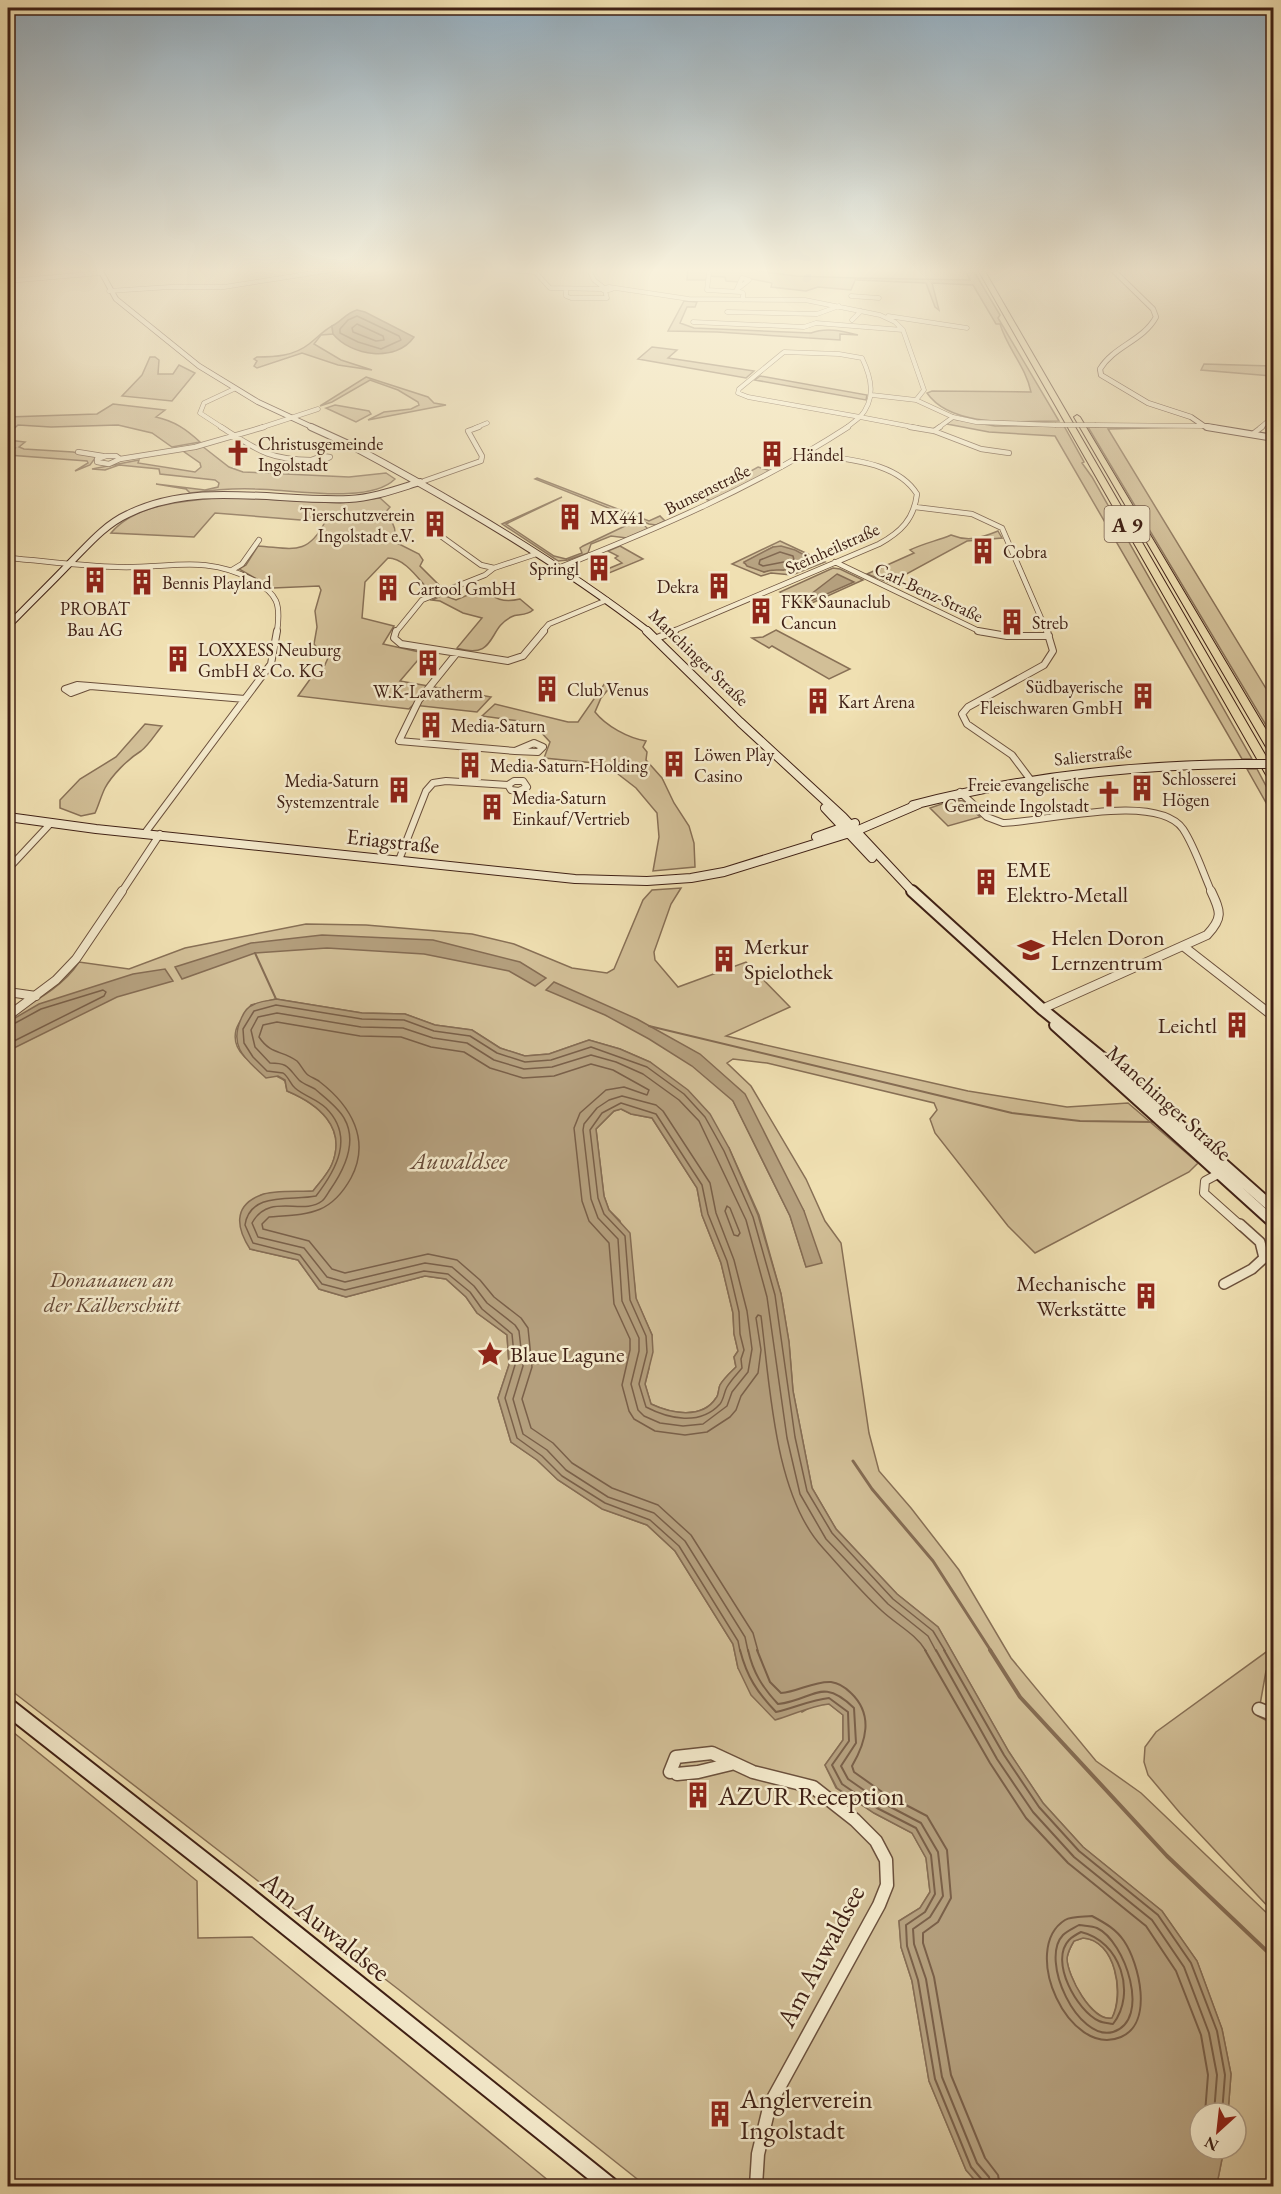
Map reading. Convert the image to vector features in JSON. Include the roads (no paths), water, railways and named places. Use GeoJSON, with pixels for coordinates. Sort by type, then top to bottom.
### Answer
{"type":"FeatureCollection","features":[{"type":"Feature","properties":{"kind":"highway","name":"A 9"},"geometry":{"type":"LineString","coordinates":[[1039,370],[1274,780]]}},
{"type":"Feature","properties":{"kind":"highway","name":"A 9"},"geometry":{"type":"LineString","coordinates":[[1049,370],[1274,752]]}},
{"type":"Feature","properties":{"kind":"main road","name":"Manchinger Straße"},"geometry":{"type":"LineString","coordinates":[[206,370],[291,418],[352,446],[388,459],[607,600],[657,638],[742,724],[812,789],[887,872],[911,890],[1042,1009],[1068,1038],[1224,1171],[1274,1209]]}},
{"type":"Feature","properties":{"kind":"main road"},"geometry":{"type":"LineString","coordinates":[[1101,370],[1100,373],[1137,398],[1166,411],[1195,418],[1204,426],[1274,438]]}},
{"type":"Feature","properties":{"kind":"main road"},"geometry":{"type":"LineString","coordinates":[[8,626],[100,532],[128,514],[161,503],[199,496],[235,494],[340,499],[377,495],[418,480]]}},
{"type":"Feature","properties":{"kind":"main road","name":"Salierstraße"},"geometry":{"type":"LineString","coordinates":[[849,829],[960,792],[1030,779],[1130,766],[1274,764]]}},
{"type":"Feature","properties":{"kind":"main road","name":"Eriagstraße"},"geometry":{"type":"LineString","coordinates":[[8,817],[50,824],[575,879],[632,882],[697,877],[745,867],[849,829]]}},
{"type":"Feature","properties":{"kind":"main road","name":"Manchinger Straße"},"geometry":{"type":"LineString","coordinates":[[1224,1171],[1274,1223]]}},
{"type":"Feature","properties":{"kind":"main road","name":"Am Auwaldsee"},"geometry":{"type":"LineString","coordinates":[[8,1707],[236,1886],[610,2187]]}},
{"type":"Feature","properties":{"kind":"street"},"geometry":{"type":"LineString","coordinates":[[762,370],[737,391],[748,397],[934,431],[981,449],[1009,453]]}},
{"type":"Feature","properties":{"kind":"street"},"geometry":{"type":"LineString","coordinates":[[867,370],[872,394],[916,400],[953,417],[991,424],[1204,426]]}},
{"type":"Feature","properties":{"kind":"street"},"geometry":{"type":"LineString","coordinates":[[916,400],[924,390],[917,370]]}},
{"type":"Feature","properties":{"kind":"street"},"geometry":{"type":"LineString","coordinates":[[234,388],[204,403],[200,413],[233,436],[268,456],[311,460]]}},
{"type":"Feature","properties":{"kind":"street","name":"Bunsenstraße"},"geometry":{"type":"LineString","coordinates":[[558,568],[674,521],[808,453],[860,418],[869,405],[872,394]]}},
{"type":"Feature","properties":{"kind":"street"},"geometry":{"type":"LineString","coordinates":[[103,456],[97,462],[109,464],[120,459],[158,455],[233,436],[318,409]]}},
{"type":"Feature","properties":{"kind":"street"},"geometry":{"type":"LineString","coordinates":[[1254,433],[1274,416]]}},
{"type":"Feature","properties":{"kind":"street"},"geometry":{"type":"LineString","coordinates":[[934,431],[953,417]]}},
{"type":"Feature","properties":{"kind":"street"},"geometry":{"type":"LineString","coordinates":[[418,480],[478,463],[482,458],[468,430],[487,423]]}},
{"type":"Feature","properties":{"kind":"street"},"geometry":{"type":"LineString","coordinates":[[78,452],[116,456],[120,459]]}},
{"type":"Feature","properties":{"kind":"street"},"geometry":{"type":"LineString","coordinates":[[808,453],[876,467],[900,476],[916,490],[915,507],[975,515],[1002,528],[1049,636],[1053,651],[1044,665],[968,707],[962,714],[967,724],[1012,755],[1030,779]]}},
{"type":"Feature","properties":{"kind":"street","name":"Steinheilstraße"},"geometry":{"type":"LineString","coordinates":[[657,638],[897,534],[909,523],[915,507]]}},
{"type":"Feature","properties":{"kind":"street"},"geometry":{"type":"LineString","coordinates":[[438,534],[481,565],[494,568]]}},
{"type":"Feature","properties":{"kind":"street"},"geometry":{"type":"LineString","coordinates":[[232,570],[242,564],[259,540]]}},
{"type":"Feature","properties":{"kind":"street"},"geometry":{"type":"LineString","coordinates":[[536,554],[494,568],[485,575],[422,600],[394,634],[394,638],[401,644],[500,661],[515,660],[526,653],[549,624],[607,600]]}},
{"type":"Feature","properties":{"kind":"street"},"geometry":{"type":"LineString","coordinates":[[8,558],[130,567],[186,563],[232,570],[269,590],[276,597],[279,604],[274,657],[145,833]]}},
{"type":"Feature","properties":{"kind":"street","name":"Carl-Benz-Straße"},"geometry":{"type":"LineString","coordinates":[[836,562],[976,631],[999,636],[1049,636]]}},
{"type":"Feature","properties":{"kind":"street"},"geometry":{"type":"LineString","coordinates":[[456,654],[419,699],[399,741],[514,751]]}},
{"type":"Feature","properties":{"kind":"street"},"geometry":{"type":"LineString","coordinates":[[90,686],[245,699]]}},
{"type":"Feature","properties":{"kind":"street"},"geometry":{"type":"LineString","coordinates":[[399,860],[426,791],[433,783],[446,781],[508,785]]}},
{"type":"Feature","properties":{"kind":"street"},"geometry":{"type":"LineString","coordinates":[[960,792],[987,817],[1003,823],[1132,810],[1153,811],[1174,821],[1182,828],[1219,908],[1220,916],[1214,929],[1183,946],[1042,1009]]}},
{"type":"Feature","properties":{"kind":"street"},"geometry":{"type":"LineString","coordinates":[[8,869],[50,824]]}},
{"type":"Feature","properties":{"kind":"street"},"geometry":{"type":"LineString","coordinates":[[8,1016],[36,996],[76,959],[160,834]]}},
{"type":"Feature","properties":{"kind":"street"},"geometry":{"type":"LineString","coordinates":[[1183,946],[1274,1017]]}},
{"type":"Feature","properties":{"kind":"street"},"geometry":{"type":"LineString","coordinates":[[8,992],[36,996]]}},
{"type":"Feature","properties":{"kind":"street"},"geometry":{"type":"LineString","coordinates":[[1224,1171],[1205,1181],[1204,1193],[1260,1242],[1264,1258],[1252,1269],[1224,1284]]}},
{"type":"Feature","properties":{"kind":"street"},"geometry":{"type":"LineString","coordinates":[[1259,1709],[1274,1716]]}},
{"type":"Feature","properties":{"kind":"street","name":"Am Auwaldsee"},"geometry":{"type":"LineString","coordinates":[[731,1764],[698,1772],[673,1773],[676,1757],[712,1753],[731,1764],[813,1787],[876,1841],[886,1860],[887,1885],[879,1905],[770,2104],[758,2154],[756,2187]]}},
{"type":"Feature","properties":{"kind":"water"},"geometry":{"type":"Polygon","coordinates":[[[781,546],[812,559],[790,569],[764,572],[747,566],[744,562],[773,547],[781,546]]]}},
{"type":"Feature","properties":{"kind":"water"},"geometry":{"type":"Polygon","coordinates":[[[837,574],[854,582],[811,601],[806,598],[837,574]]]}},
{"type":"Feature","properties":{"kind":"water"},"geometry":{"type":"Polygon","coordinates":[[[322,935],[433,940],[520,962],[546,978],[535,986],[509,971],[424,954],[327,948],[255,953],[182,979],[175,967],[251,943],[322,935]]]}},
{"type":"Feature","properties":{"kind":"water"},"geometry":{"type":"Polygon","coordinates":[[[165,969],[173,981],[117,997],[8,1051],[8,1022],[39,1004],[133,974],[165,969]]]}},
{"type":"Feature","properties":{"kind":"water"},"geometry":{"type":"Polygon","coordinates":[[[554,982],[637,1019],[700,1054],[745,1094],[804,1211],[822,1263],[806,1267],[790,1216],[733,1101],[692,1066],[649,1039],[605,1015],[546,990],[554,982]]]}},
{"type":"Feature","properties":{"kind":"water","name":"Auwaldsee"},"geometry":{"type":"Polygon","coordinates":[[[276,999],[362,1013],[405,1014],[435,1025],[472,1030],[500,1048],[525,1056],[549,1054],[589,1040],[620,1049],[650,1062],[688,1090],[710,1114],[729,1148],[758,1215],[781,1294],[789,1342],[793,1391],[812,1488],[836,1529],[897,1594],[938,1627],[1009,1752],[1043,1803],[1083,1847],[1162,1911],[1197,1961],[1222,2029],[1231,2074],[1229,2101],[1188,2101],[1188,2161],[1222,2161],[1217,2184],[1212,2186],[980,2186],[966,2170],[929,2081],[912,1981],[901,1947],[899,1921],[920,1908],[930,1892],[926,1858],[912,1833],[874,1813],[837,1788],[825,1765],[843,1740],[843,1715],[829,1704],[775,1720],[751,1695],[738,1668],[733,1644],[675,1551],[647,1525],[602,1509],[558,1480],[537,1460],[511,1442],[498,1398],[509,1365],[507,1335],[477,1313],[466,1297],[446,1279],[425,1276],[346,1297],[319,1289],[298,1260],[250,1249],[240,1226],[241,1212],[245,1205],[266,1193],[313,1191],[326,1175],[336,1151],[333,1128],[327,1118],[309,1103],[287,1091],[285,1080],[278,1076],[266,1078],[246,1059],[238,1046],[238,1029],[242,1017],[249,1007],[276,999]],[[621,1109],[614,1111],[596,1129],[604,1196],[609,1210],[630,1233],[636,1298],[652,1335],[653,1352],[645,1384],[651,1404],[676,1412],[694,1412],[710,1405],[717,1397],[722,1382],[736,1367],[734,1357],[738,1351],[733,1313],[721,1263],[702,1215],[697,1188],[652,1118],[631,1114],[621,1109]],[[1083,1938],[1074,1941],[1067,1958],[1068,1966],[1076,1986],[1089,2006],[1104,2017],[1112,2018],[1118,1996],[1115,1970],[1103,1948],[1094,1941],[1083,1938]]]}},
{"type":"Feature","properties":{"kind":"waterway"},"geometry":{"type":"LineString","coordinates":[[255,953],[276,999]]}},
{"type":"Feature","properties":{"kind":"waterway"},"geometry":{"type":"LineString","coordinates":[[649,1026],[1012,1113],[1080,1121],[1152,1122]]}},
{"type":"Feature","properties":{"kind":"waterway"},"geometry":{"type":"LineString","coordinates":[[853,1461],[872,1489],[933,1561],[991,1651]]}},
{"type":"Feature","properties":{"kind":"waterway"},"geometry":{"type":"LineString","coordinates":[[990,1650],[1020,1697],[1167,1856],[1274,1958]]}},
{"type":"Feature","properties":{"kind":"place","name":"Christusgemeinde Ingolstadt"},"geometry":{"type":"Point","coordinates":[238,453]}},
{"type":"Feature","properties":{"kind":"place","name":"Händel"},"geometry":{"type":"Point","coordinates":[772,454]}},
{"type":"Feature","properties":{"kind":"place","name":"MX441"},"geometry":{"type":"Point","coordinates":[570,517]}},
{"type":"Feature","properties":{"kind":"place","name":"Tierschutzverein Ingolstadt e.V."},"geometry":{"type":"Point","coordinates":[435,524]}},
{"type":"Feature","properties":{"kind":"place","name":"Cobra"},"geometry":{"type":"Point","coordinates":[983,551]}},
{"type":"Feature","properties":{"kind":"place","name":"Springl"},"geometry":{"type":"Point","coordinates":[599,568]}},
{"type":"Feature","properties":{"kind":"place","name":"PROBAT Bau AG"},"geometry":{"type":"Point","coordinates":[95,580]}},
{"type":"Feature","properties":{"kind":"place","name":"Bennis Playland"},"geometry":{"type":"Point","coordinates":[142,582]}},
{"type":"Feature","properties":{"kind":"place","name":"Dekra"},"geometry":{"type":"Point","coordinates":[719,586]}},
{"type":"Feature","properties":{"kind":"place","name":"Cartool GmbH"},"geometry":{"type":"Point","coordinates":[388,588]}},
{"type":"Feature","properties":{"kind":"place","name":"FKK Saunaclub Cancun"},"geometry":{"type":"Point","coordinates":[761,611]}},
{"type":"Feature","properties":{"kind":"place","name":"Streb"},"geometry":{"type":"Point","coordinates":[1012,622]}},
{"type":"Feature","properties":{"kind":"place","name":"LOXXESS Neuburg GmbH & Co. KG"},"geometry":{"type":"Point","coordinates":[178,659]}},
{"type":"Feature","properties":{"kind":"place","name":"W.K-Lavatherm"},"geometry":{"type":"Point","coordinates":[428,663]}},
{"type":"Feature","properties":{"kind":"place","name":"Club Venus"},"geometry":{"type":"Point","coordinates":[547,689]}},
{"type":"Feature","properties":{"kind":"place","name":"Südbayerische Fleischwaren GmbH"},"geometry":{"type":"Point","coordinates":[1143,696]}},
{"type":"Feature","properties":{"kind":"place","name":"Kart Arena"},"geometry":{"type":"Point","coordinates":[818,701]}},
{"type":"Feature","properties":{"kind":"place","name":"Media-Saturn"},"geometry":{"type":"Point","coordinates":[431,725]}},
{"type":"Feature","properties":{"kind":"place","name":"Löwen Play Casino"},"geometry":{"type":"Point","coordinates":[674,764]}},
{"type":"Feature","properties":{"kind":"place","name":"Media-Saturn-Holding"},"geometry":{"type":"Point","coordinates":[470,765]}},
{"type":"Feature","properties":{"kind":"place","name":"Schlosserei Högen"},"geometry":{"type":"Point","coordinates":[1142,788]}},
{"type":"Feature","properties":{"kind":"place","name":"Media-Saturn Systemzentrale"},"geometry":{"type":"Point","coordinates":[399,790]}},
{"type":"Feature","properties":{"kind":"place","name":"Freie evangelische Gemeinde Ingolstadt"},"geometry":{"type":"Point","coordinates":[1109,794]}},
{"type":"Feature","properties":{"kind":"place","name":"Media-Saturn Einkauf/Vertrieb"},"geometry":{"type":"Point","coordinates":[492,807]}},
{"type":"Feature","properties":{"kind":"place","name":"EME Elektro-Metall"},"geometry":{"type":"Point","coordinates":[986,882]}},
{"type":"Feature","properties":{"kind":"place","name":"Helen Doron Lernzentrum"},"geometry":{"type":"Point","coordinates":[1031,950]}},
{"type":"Feature","properties":{"kind":"place","name":"Merkur Spielothek"},"geometry":{"type":"Point","coordinates":[724,959]}},
{"type":"Feature","properties":{"kind":"place","name":"Leichtl"},"geometry":{"type":"Point","coordinates":[1237,1025]}},
{"type":"Feature","properties":{"kind":"place","name":"Mechanische Werkstätte"},"geometry":{"type":"Point","coordinates":[1146,1296]}},
{"type":"Feature","properties":{"kind":"place","name":"Blaue Lagune"},"geometry":{"type":"Point","coordinates":[490,1354]}},
{"type":"Feature","properties":{"kind":"place","name":"AZUR Reception"},"geometry":{"type":"Point","coordinates":[698,1795]}},
{"type":"Feature","properties":{"kind":"place","name":"Anglerverein Ingolstadt"},"geometry":{"type":"Point","coordinates":[720,2114]}},
{"type":"Feature","properties":{"kind":"park label","name":"Donauauen an der Kälberschütt"},"geometry":{"type":"Point","coordinates":[112,1292]}}]}
